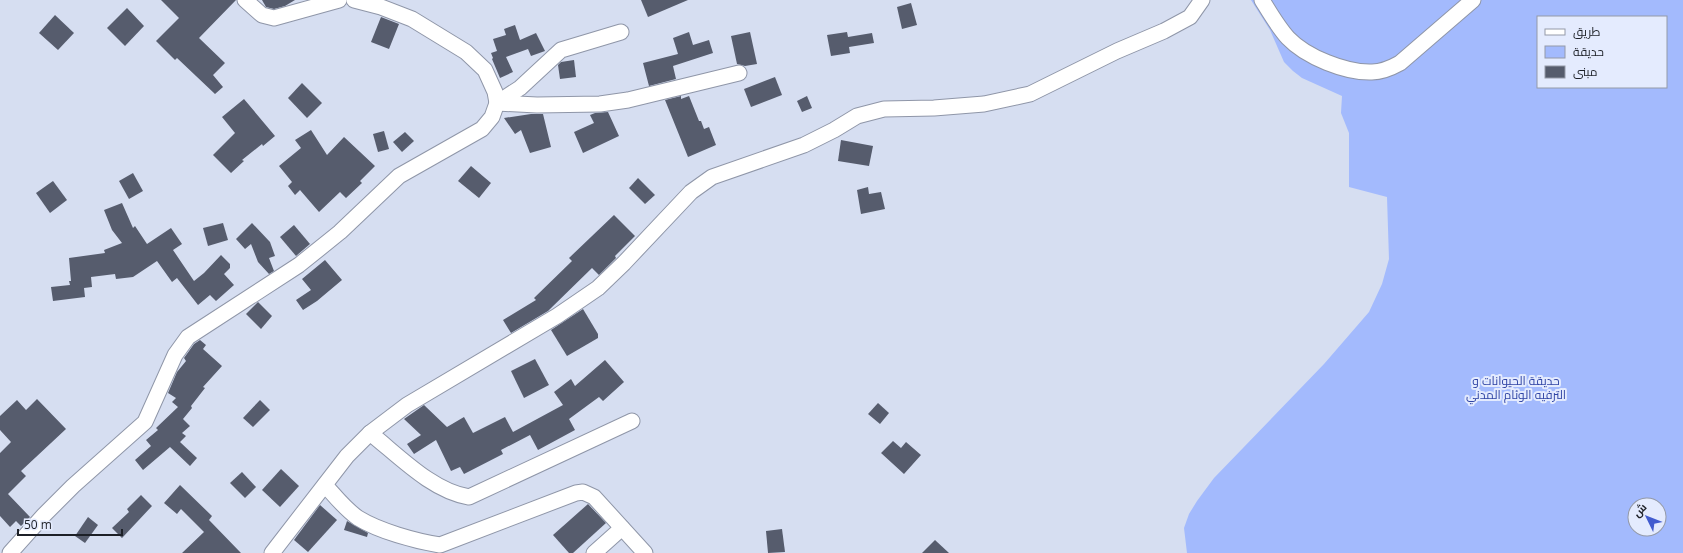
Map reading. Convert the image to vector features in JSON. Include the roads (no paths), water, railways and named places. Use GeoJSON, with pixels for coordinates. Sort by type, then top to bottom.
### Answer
{"type":"FeatureCollection","features":[{"type":"Feature","properties":{"kind":"street"},"geometry":{"type":"LineString","coordinates":[[245,0],[262,15],[274,18],[339,0]]}},
{"type":"Feature","properties":{"kind":"street"},"geometry":{"type":"LineString","coordinates":[[10,553],[44,515],[73,486],[146,422],[175,355],[188,338],[299,265],[340,232],[399,176],[482,129],[492,118],[497,103],[495,92],[485,70],[466,52],[412,19],[381,7],[354,0]]}},
{"type":"Feature","properties":{"kind":"street"},"geometry":{"type":"LineString","coordinates":[[272,553],[347,456],[370,433],[407,405],[557,316],[598,288],[624,264],[691,192],[712,177],[804,145],[834,130],[857,116],[884,109],[984,104],[1030,94],[1164,31],[1190,17],[1202,0]]}},
{"type":"Feature","properties":{"kind":"street"},"geometry":{"type":"LineString","coordinates":[[1262,0],[1282,31],[1289,39],[1310,55],[1339,66],[1370,72],[1389,69],[1400,63],[1414,52],[1441,26],[1473,0]]}},
{"type":"Feature","properties":{"kind":"street"},"geometry":{"type":"LineString","coordinates":[[497,103],[520,88],[561,50],[622,32]]}},
{"type":"Feature","properties":{"kind":"street"},"geometry":{"type":"LineString","coordinates":[[497,103],[536,105],[600,104],[628,100],[739,73]]}},
{"type":"Feature","properties":{"kind":"street"},"geometry":{"type":"LineString","coordinates":[[370,433],[430,481],[460,495],[470,497],[632,421]]}},
{"type":"Feature","properties":{"kind":"street"},"geometry":{"type":"LineString","coordinates":[[325,485],[348,510],[358,518],[418,542],[440,545],[576,492],[583,492],[594,497],[645,553]]}},
{"type":"Feature","properties":{"kind":"street"},"geometry":{"type":"LineString","coordinates":[[594,553],[622,528]]}},
{"type":"Feature","properties":{"kind":"park label","name":"حديقة الحيوانات و الترفيه الوئام المدني"},"geometry":{"type":"Point","coordinates":[1516,387]}}]}
